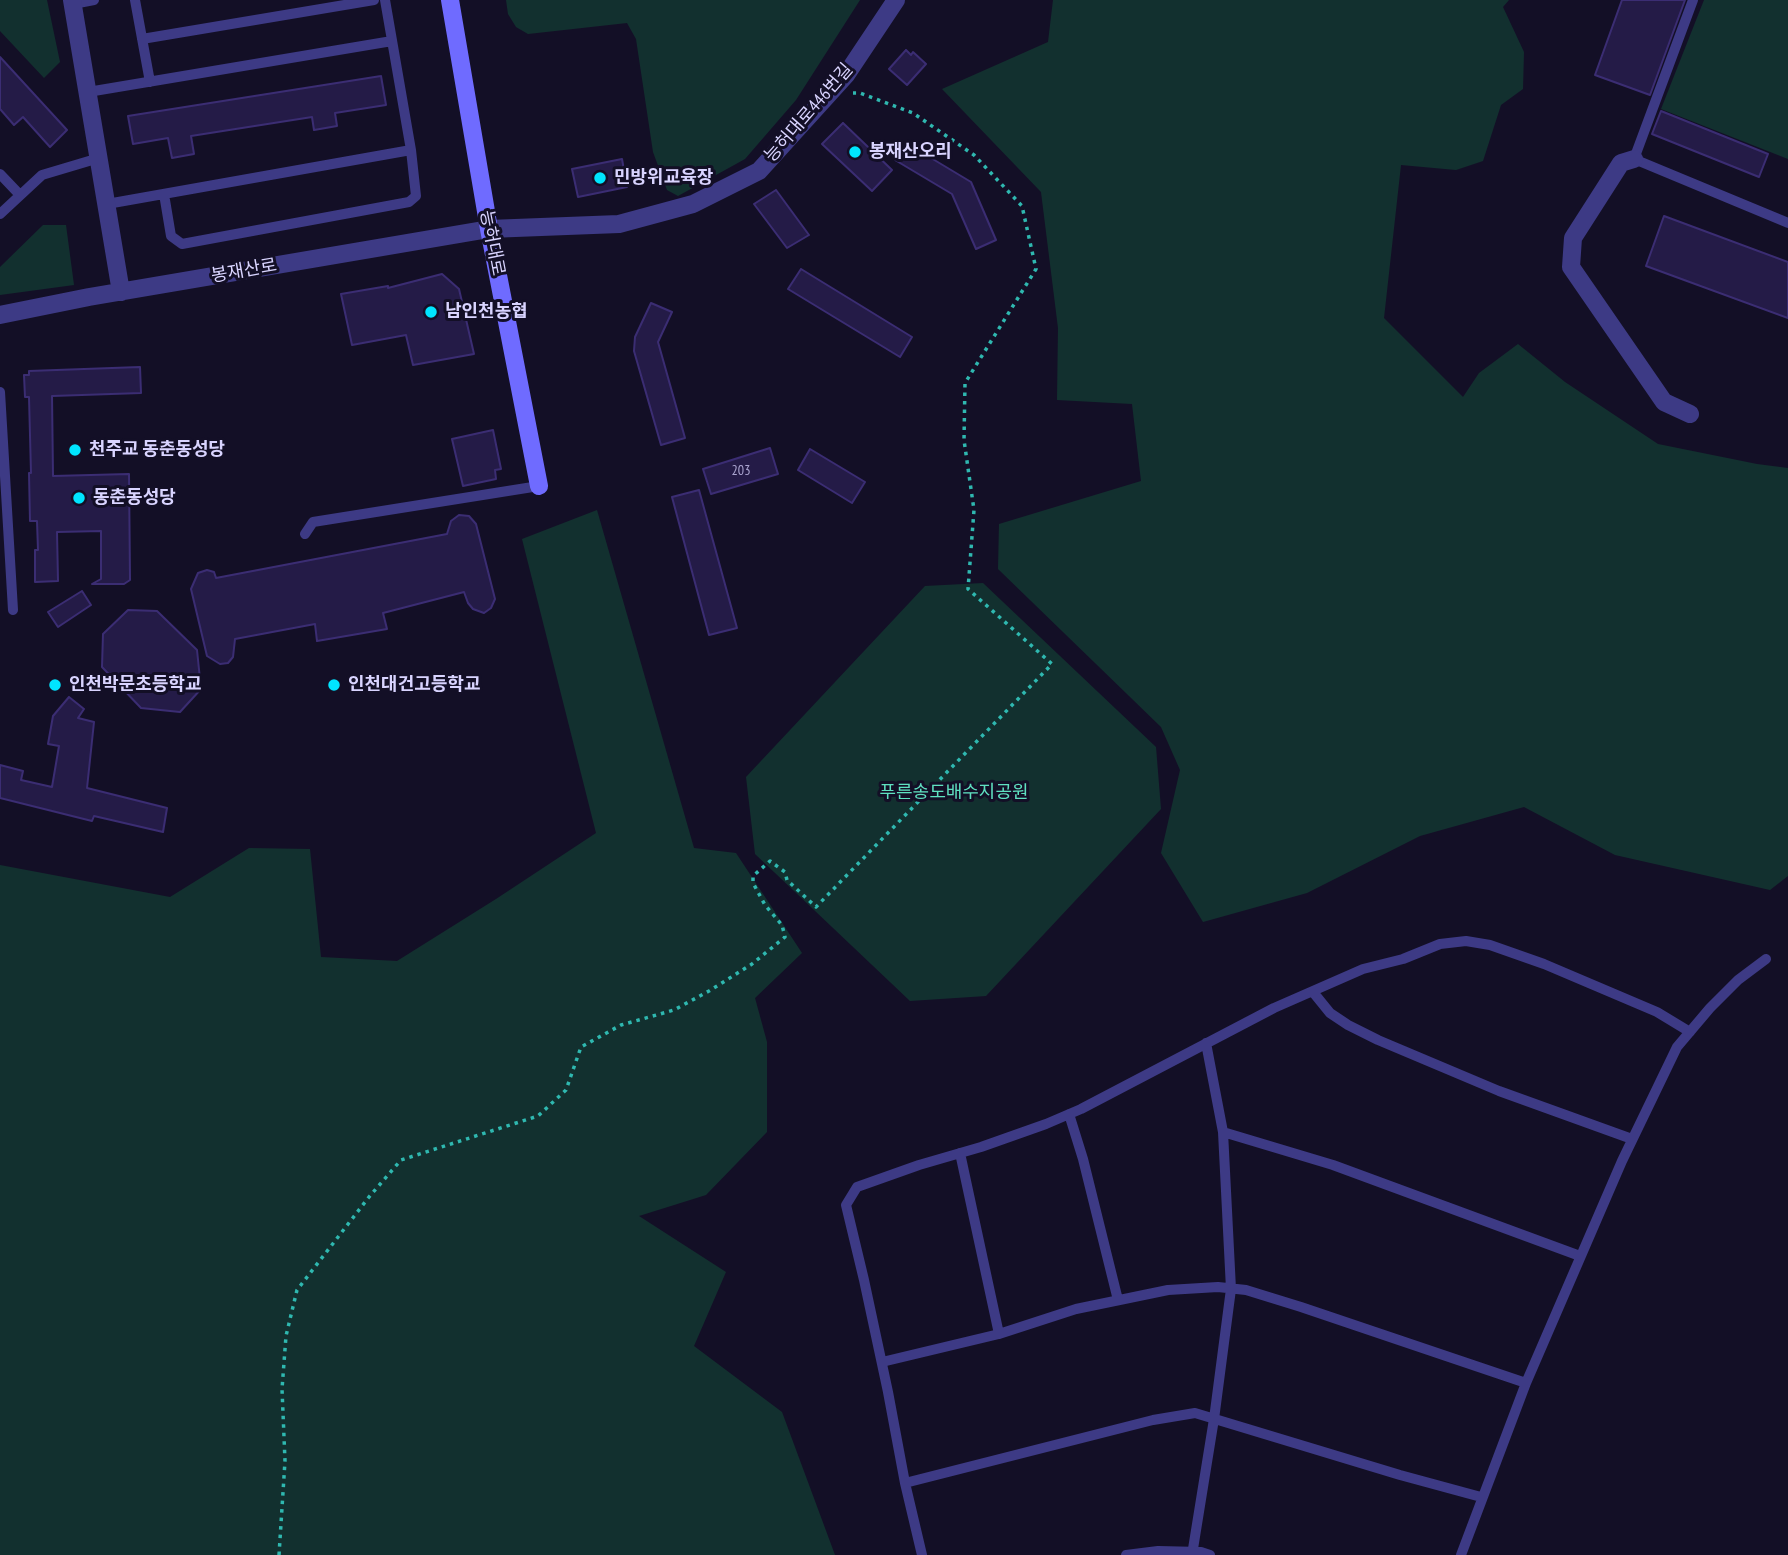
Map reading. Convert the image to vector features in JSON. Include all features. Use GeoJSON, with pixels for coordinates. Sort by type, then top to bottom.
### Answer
{"type":"FeatureCollection","features":[{"type":"Feature","properties":{"kind":"main road","name":"능허대로"},"geometry":{"type":"LineString","coordinates":[[450,0],[489,229],[539,486]]}},
{"type":"Feature","properties":{"kind":"street","name":"능허대로446번길"},"geometry":{"type":"LineString","coordinates":[[489,229],[619,223],[693,204],[759,171],[845,75],[896,0]]}},
{"type":"Feature","properties":{"kind":"street"},"geometry":{"type":"LineString","coordinates":[[73,2],[121,292]]}},
{"type":"Feature","properties":{"kind":"street"},"geometry":{"type":"LineString","coordinates":[[1634,159],[1621,163],[1573,238],[1571,267],[1664,402],[1690,414]]}},
{"type":"Feature","properties":{"kind":"street","name":"봉재산로"},"geometry":{"type":"LineString","coordinates":[[0,315],[489,229]]}},
{"type":"Feature","properties":{"kind":"lane"},"geometry":{"type":"LineString","coordinates":[[73,2],[94,0]]}},
{"type":"Feature","properties":{"kind":"lane"},"geometry":{"type":"LineString","coordinates":[[135,0],[150,82]]}},
{"type":"Feature","properties":{"kind":"lane"},"geometry":{"type":"LineString","coordinates":[[142,39],[374,0]]}},
{"type":"Feature","properties":{"kind":"lane"},"geometry":{"type":"LineString","coordinates":[[164,194],[171,236],[182,244],[410,202],[416,196],[411,150],[385,0]]}},
{"type":"Feature","properties":{"kind":"lane"},"geometry":{"type":"LineString","coordinates":[[1693,0],[1634,159],[1788,223]]}},
{"type":"Feature","properties":{"kind":"lane"},"geometry":{"type":"LineString","coordinates":[[88,92],[392,41]]}},
{"type":"Feature","properties":{"kind":"lane"},"geometry":{"type":"LineString","coordinates":[[107,204],[411,150]]}},
{"type":"Feature","properties":{"kind":"lane"},"geometry":{"type":"LineString","coordinates":[[0,214],[42,175],[99,158]]}},
{"type":"Feature","properties":{"kind":"lane"},"geometry":{"type":"LineString","coordinates":[[0,174],[20,195]]}},
{"type":"Feature","properties":{"kind":"lane"},"geometry":{"type":"LineString","coordinates":[[0,392],[13,610]]}},
{"type":"Feature","properties":{"kind":"lane"},"geometry":{"type":"LineString","coordinates":[[305,534],[313,522],[539,486]]}},
{"type":"Feature","properties":{"kind":"lane"},"geometry":{"type":"LineString","coordinates":[[922,1555],[846,1205],[856,1187],[1046,1124],[1273,1008],[1363,969],[1440,944],[1466,941],[1490,944],[1657,1012],[1690,1032]]}},
{"type":"Feature","properties":{"kind":"lane"},"geometry":{"type":"LineString","coordinates":[[1461,1555],[1526,1383],[1580,1256],[1677,1047],[1738,980],[1766,959]]}},
{"type":"Feature","properties":{"kind":"lane"},"geometry":{"type":"LineString","coordinates":[[1313,992],[1330,1013],[1378,1040],[1499,1091],[1632,1139]]}},
{"type":"Feature","properties":{"kind":"lane"},"geometry":{"type":"LineString","coordinates":[[1193,1554],[1231,1289],[1223,1132],[1206,1043]]}},
{"type":"Feature","properties":{"kind":"lane"},"geometry":{"type":"LineString","coordinates":[[1069,1114],[1118,1300]]}},
{"type":"Feature","properties":{"kind":"lane"},"geometry":{"type":"LineString","coordinates":[[1223,1132],[1333,1165],[1580,1256]]}},
{"type":"Feature","properties":{"kind":"lane"},"geometry":{"type":"LineString","coordinates":[[960,1153],[999,1334]]}},
{"type":"Feature","properties":{"kind":"lane"},"geometry":{"type":"LineString","coordinates":[[882,1362],[999,1334],[1076,1309],[1168,1290],[1218,1287],[1246,1290],[1301,1307],[1526,1383]]}},
{"type":"Feature","properties":{"kind":"lane"},"geometry":{"type":"LineString","coordinates":[[905,1483],[1153,1420],[1195,1413],[1481,1497]]}},
{"type":"Feature","properties":{"kind":"lane"},"geometry":{"type":"LineString","coordinates":[[1126,1555],[1158,1551],[1210,1555]]}},
{"type":"Feature","properties":{"kind":"path"},"geometry":{"type":"LineString","coordinates":[[279,1555],[285,1461],[282,1389],[286,1336],[297,1290],[401,1160],[538,1116],[566,1090],[581,1047],[621,1025],[674,1010],[752,964],[785,936],[782,925],[765,905],[753,883],[753,876],[770,861],[785,872],[787,880],[816,907],[1052,664],[968,589],[974,510],[964,440],[965,383],[1036,269],[1022,206],[974,155],[913,113],[860,93],[844,93]]}},
{"type":"Feature","properties":{"kind":"green space"},"geometry":{"type":"Polygon","coordinates":[[[0,0],[47,0],[60,62],[44,78],[0,31],[0,0]]]}},
{"type":"Feature","properties":{"kind":"green space"},"geometry":{"type":"Polygon","coordinates":[[[506,0],[860,0],[796,100],[745,159],[678,196],[667,190],[653,152],[636,39],[627,23],[528,34],[516,27],[508,14],[506,0]]]}},
{"type":"Feature","properties":{"kind":"green space"},"geometry":{"type":"Polygon","coordinates":[[[1053,0],[1509,0],[1503,7],[1524,52],[1523,89],[1501,105],[1483,161],[1456,170],[1401,165],[1384,318],[1463,397],[1479,373],[1518,344],[1565,382],[1658,444],[1788,468],[1788,876],[1770,890],[1615,855],[1524,807],[1420,836],[1307,893],[1203,922],[1161,853],[1180,770],[1161,727],[998,569],[999,524],[1141,481],[1132,404],[1057,400],[1058,328],[1041,192],[942,89],[1048,42],[1053,0]]]}},
{"type":"Feature","properties":{"kind":"green space"},"geometry":{"type":"Polygon","coordinates":[[[1704,0],[1788,0],[1788,159],[1661,109],[1704,0]]]}},
{"type":"Feature","properties":{"kind":"green space"},"geometry":{"type":"Polygon","coordinates":[[[43,225],[66,225],[74,285],[0,295],[0,267],[43,225]]]}},
{"type":"Feature","properties":{"kind":"green space"},"geometry":{"type":"Polygon","coordinates":[[[597,510],[694,848],[736,853],[802,953],[755,998],[767,1042],[767,1132],[706,1195],[639,1216],[726,1272],[694,1346],[782,1412],[835,1555],[0,1555],[0,865],[170,897],[249,848],[310,849],[321,957],[397,961],[596,833],[522,539],[597,510]]]}},
{"type":"Feature","properties":{"kind":"green space","name":"푸른송도배수지공원"},"geometry":{"type":"Polygon","coordinates":[[[983,583],[1156,747],[1161,809],[986,996],[910,1001],[755,854],[746,777],[925,586],[983,583]]]}},
{"type":"Feature","properties":{"kind":"building"},"geometry":{"type":"Polygon","coordinates":[[[1622,0],[1685,0],[1650,95],[1595,75],[1622,0]]]}},
{"type":"Feature","properties":{"kind":"building"},"geometry":{"type":"Polygon","coordinates":[[[906,50],[911,55],[913,52],[926,64],[907,85],[889,69],[906,50]]]}},
{"type":"Feature","properties":{"kind":"building"},"geometry":{"type":"Polygon","coordinates":[[[0,57],[67,130],[50,147],[23,117],[14,125],[0,109],[0,57]]]}},
{"type":"Feature","properties":{"kind":"building"},"geometry":{"type":"Polygon","coordinates":[[[381,76],[386,105],[335,113],[337,126],[314,130],[312,117],[191,136],[194,154],[172,158],[168,138],[133,144],[128,116],[381,76]]]}},
{"type":"Feature","properties":{"kind":"building"},"geometry":{"type":"Polygon","coordinates":[[[1661,111],[1768,154],[1759,177],[1652,134],[1661,111]]]}},
{"type":"Feature","properties":{"kind":"building"},"geometry":{"type":"Polygon","coordinates":[[[843,123],[892,170],[872,191],[822,144],[843,123]]]}},
{"type":"Feature","properties":{"kind":"building"},"geometry":{"type":"Polygon","coordinates":[[[906,143],[971,182],[996,240],[976,249],[952,194],[895,160],[906,143]]]}},
{"type":"Feature","properties":{"kind":"building","name":"민방위교육장"},"geometry":{"type":"Polygon","coordinates":[[[622,159],[627,187],[578,197],[572,169],[622,159]]]}},
{"type":"Feature","properties":{"kind":"building"},"geometry":{"type":"Polygon","coordinates":[[[776,190],[809,235],[787,248],[754,204],[776,190]]]}},
{"type":"Feature","properties":{"kind":"building"},"geometry":{"type":"Polygon","coordinates":[[[1664,216],[1788,262],[1788,318],[1646,266],[1664,216]]]}},
{"type":"Feature","properties":{"kind":"building"},"geometry":{"type":"Polygon","coordinates":[[[801,269],[912,337],[900,357],[788,289],[801,269]]]}},
{"type":"Feature","properties":{"kind":"building"},"geometry":{"type":"Polygon","coordinates":[[[442,274],[459,289],[474,354],[413,365],[406,335],[352,345],[341,294],[388,288],[442,274]]]}},
{"type":"Feature","properties":{"kind":"building"},"geometry":{"type":"Polygon","coordinates":[[[651,303],[672,312],[658,342],[685,438],[661,445],[634,351],[635,337],[651,303]]]}},
{"type":"Feature","properties":{"kind":"building"},"geometry":{"type":"Polygon","coordinates":[[[140,367],[141,393],[52,396],[53,476],[129,474],[130,580],[124,584],[92,584],[101,579],[101,531],[57,532],[58,581],[35,582],[37,521],[30,521],[29,397],[25,397],[24,375],[29,375],[29,371],[140,367]]]}},
{"type":"Feature","properties":{"kind":"building"},"geometry":{"type":"Polygon","coordinates":[[[493,430],[501,469],[495,470],[496,479],[463,486],[452,439],[493,430]]]}},
{"type":"Feature","properties":{"kind":"building"},"geometry":{"type":"Polygon","coordinates":[[[770,448],[778,474],[711,494],[703,469],[770,448]]]}},
{"type":"Feature","properties":{"kind":"building"},"geometry":{"type":"Polygon","coordinates":[[[810,449],[865,482],[852,503],[798,470],[810,449]]]}},
{"type":"Feature","properties":{"kind":"building"},"geometry":{"type":"Polygon","coordinates":[[[699,490],[737,628],[709,635],[672,497],[699,490]]]}},
{"type":"Feature","properties":{"kind":"building"},"geometry":{"type":"Polygon","coordinates":[[[459,515],[469,516],[476,524],[495,599],[491,608],[484,613],[473,609],[464,592],[383,613],[387,629],[317,641],[315,624],[235,639],[233,657],[228,663],[220,664],[207,656],[191,589],[198,573],[207,570],[214,572],[216,578],[447,534],[451,521],[459,515]]]}},
{"type":"Feature","properties":{"kind":"building"},"geometry":{"type":"Polygon","coordinates":[[[82,591],[91,605],[58,627],[48,612],[82,591]]]}},
{"type":"Feature","properties":{"kind":"building"},"geometry":{"type":"Polygon","coordinates":[[[128,610],[157,611],[197,650],[201,689],[180,712],[141,708],[102,667],[103,634],[128,610]]]}},
{"type":"Feature","properties":{"kind":"building"},"geometry":{"type":"Polygon","coordinates":[[[69,697],[84,709],[78,718],[94,722],[87,788],[167,808],[163,832],[94,816],[92,821],[0,798],[0,765],[23,771],[21,780],[52,787],[59,746],[48,744],[53,716],[69,697]]]}},
{"type":"Feature","properties":{"kind":"place","name":"봉재산오리"},"geometry":{"type":"Point","coordinates":[855,152]}},
{"type":"Feature","properties":{"kind":"place","name":"민방위교육장"},"geometry":{"type":"Point","coordinates":[600,178]}},
{"type":"Feature","properties":{"kind":"place","name":"남인천농협"},"geometry":{"type":"Point","coordinates":[431,312]}},
{"type":"Feature","properties":{"kind":"place","name":"천주교 동춘동성당"},"geometry":{"type":"Point","coordinates":[75,450]}},
{"type":"Feature","properties":{"kind":"place","name":"동춘동성당"},"geometry":{"type":"Point","coordinates":[79,498]}},
{"type":"Feature","properties":{"kind":"place","name":"인천박문초등학교"},"geometry":{"type":"Point","coordinates":[55,685]}},
{"type":"Feature","properties":{"kind":"place","name":"인천대건고등학교"},"geometry":{"type":"Point","coordinates":[334,685]}}]}
